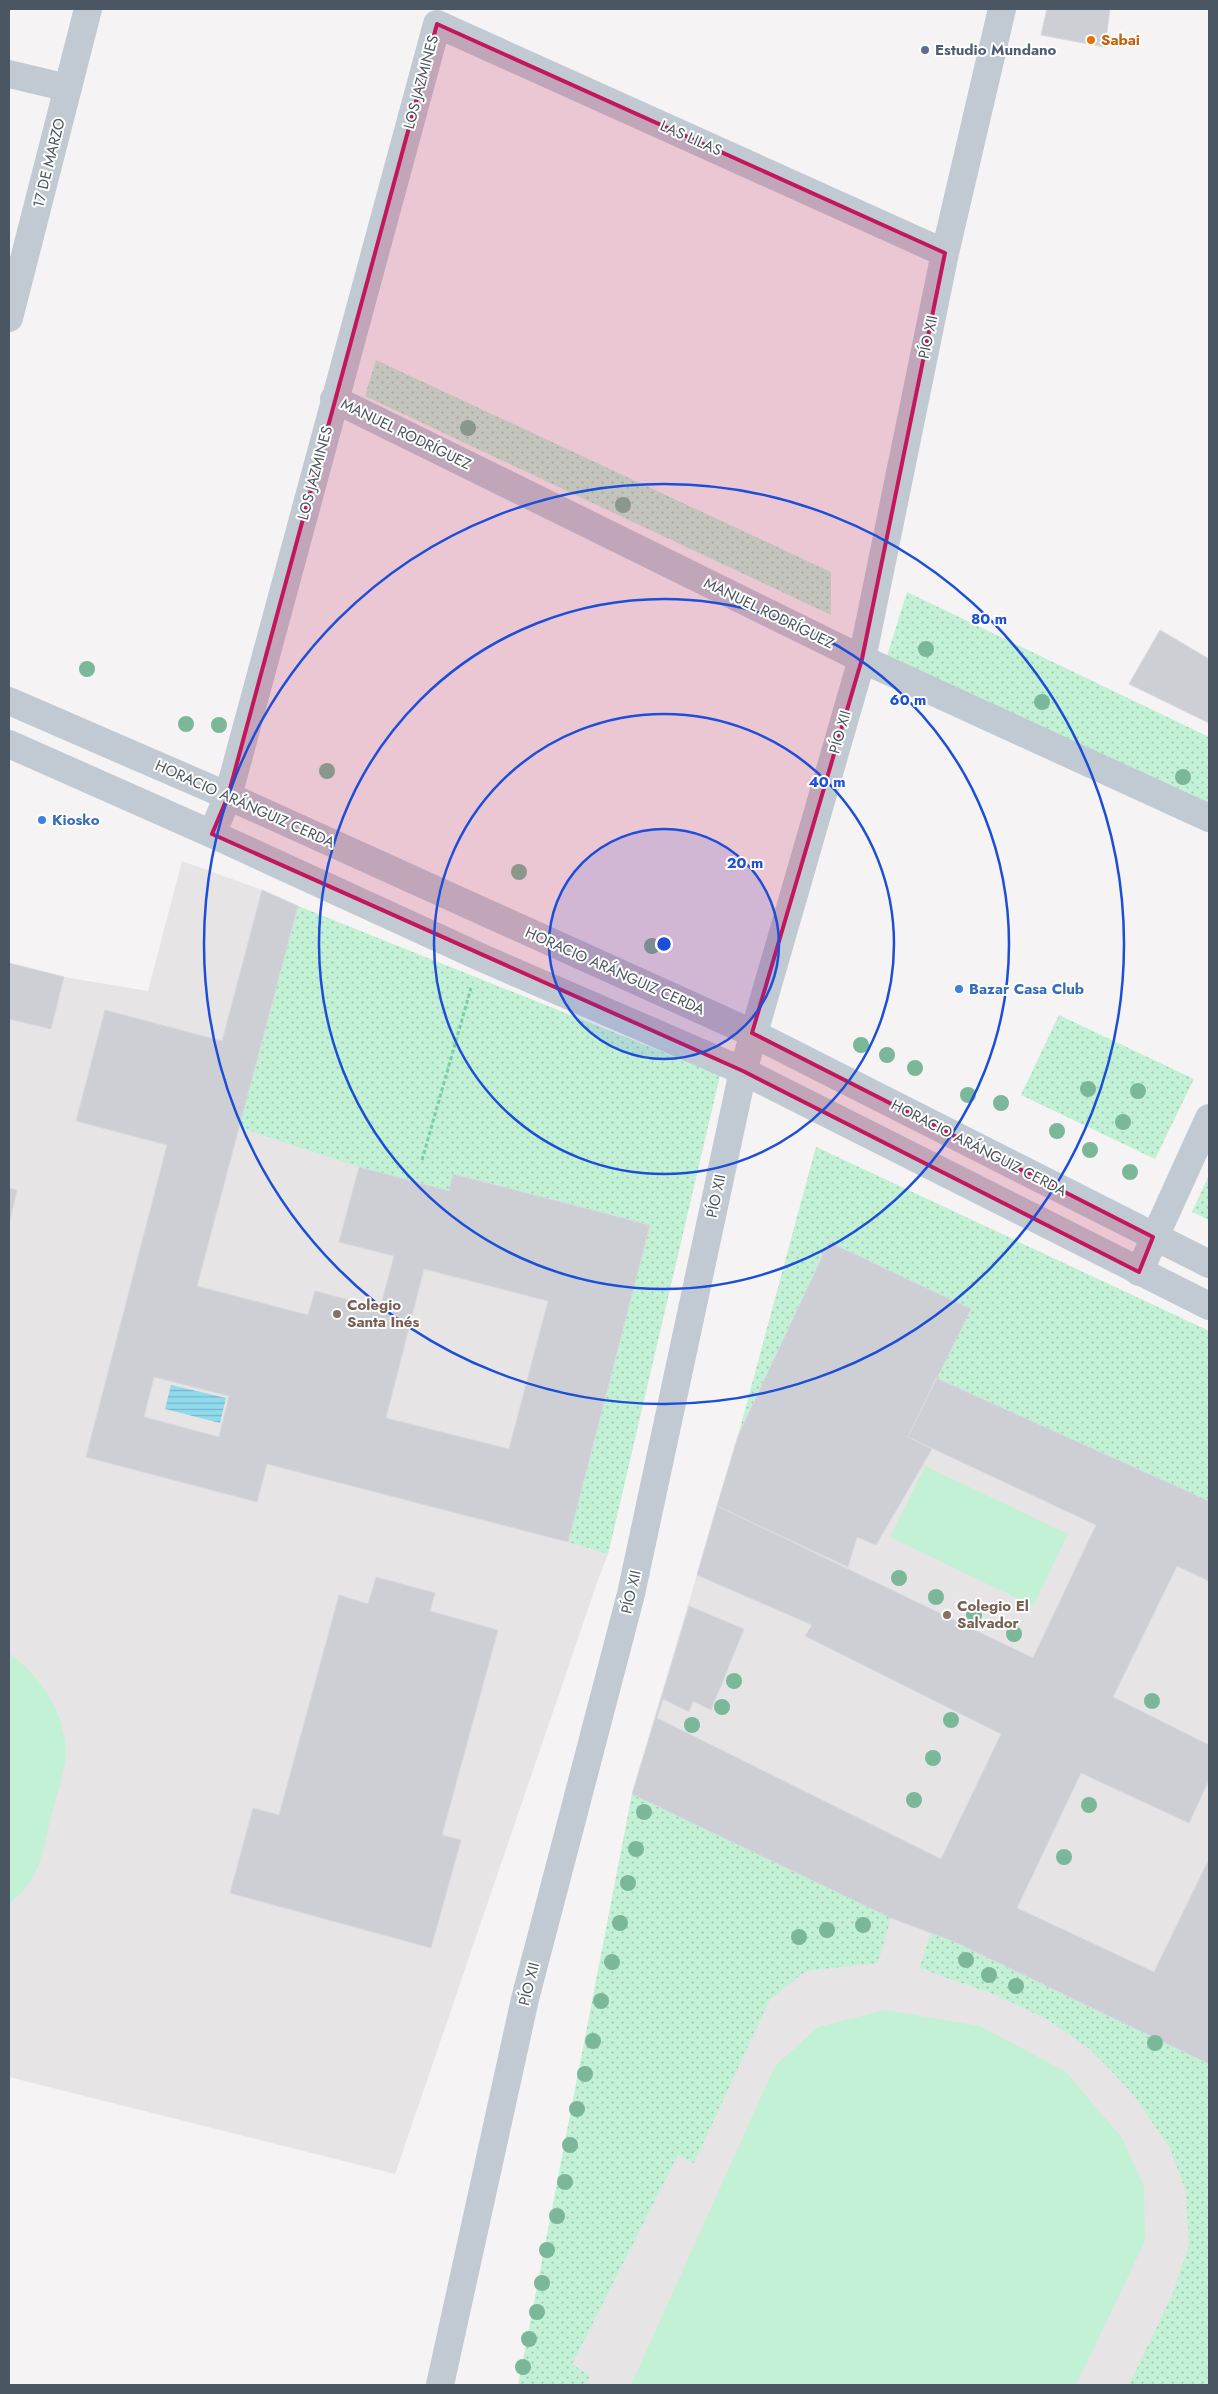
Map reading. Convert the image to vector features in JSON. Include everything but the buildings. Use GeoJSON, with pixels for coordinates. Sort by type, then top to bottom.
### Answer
{"type":"FeatureCollection","features":[{"type":"Feature","properties":{"kind":"street","name":"17 DE MARZO"},"geometry":{"type":"LineString","coordinates":[[9,318],[88,9]]}},
{"type":"Feature","properties":{"kind":"street","name":"PÍO XII"},"geometry":{"type":"LineString","coordinates":[[440,2385],[525,1999],[631,1594],[752,1033],[862,659],[946,253],[1002,9]]}},
{"type":"Feature","properties":{"kind":"street","name":"LAS LILAS"},"geometry":{"type":"LineString","coordinates":[[437,24],[946,253]]}},
{"type":"Feature","properties":{"kind":"street","name":"LOS JAZMINES"},"geometry":{"type":"LineString","coordinates":[[212,834],[228,796],[437,24]]}},
{"type":"Feature","properties":{"kind":"street"},"geometry":{"type":"LineString","coordinates":[[9,74],[68,88]]}},
{"type":"Feature","properties":{"kind":"street","name":"MANUEL RODRÍGUEZ"},"geometry":{"type":"LineString","coordinates":[[334,399],[862,659],[1209,818]]}},
{"type":"Feature","properties":{"kind":"street","name":"HORACIO ARÁNGUIZ CERDA"},"geometry":{"type":"LineString","coordinates":[[9,701],[228,796],[752,1033],[1209,1264]]}},
{"type":"Feature","properties":{"kind":"street"},"geometry":{"type":"LineString","coordinates":[[9,744],[212,834],[480,957],[743,1071],[1209,1306]]}},
{"type":"Feature","properties":{"kind":"street"},"geometry":{"type":"LineString","coordinates":[[1139,1272],[1153,1237],[1209,1118]]}},
{"type":"Feature","properties":{"kind":"path"},"geometry":{"type":"LineString","coordinates":[[422,1160],[480,957]]}},
{"type":"Feature","properties":{"kind":"highlighted area"},"geometry":{"type":"Polygon","coordinates":[[[437,24],[945,253],[862,659],[752,1033],[1153,1237],[1139,1272],[743,1071],[212,834],[228,796],[437,24]]]}},
{"type":"Feature","properties":{"kind":"shaded area","name":"Colegio Santa Inés"},"geometry":{"type":"Polygon","coordinates":[[[182,861],[262,890],[720,1075],[608,1554],[395,2174],[9,2077],[9,963],[64,977],[148,991],[182,861]]]}},
{"type":"Feature","properties":{"kind":"shaded area","name":"Colegio El Salvador"},"geometry":{"type":"Polygon","coordinates":[[[816,1147],[1209,1331],[1209,2385],[523,2385],[632,1794],[738,1436],[816,1147]]]}},
{"type":"Feature","properties":{"kind":"green space"},"geometry":{"type":"Polygon","coordinates":[[[376,360],[831,572],[831,615],[365,396],[376,360]]]}},
{"type":"Feature","properties":{"kind":"green space"},"geometry":{"type":"Polygon","coordinates":[[[907,592],[1209,737],[1209,803],[887,656],[907,592]]]}},
{"type":"Feature","properties":{"kind":"green space"},"geometry":{"type":"Polygon","coordinates":[[[298,906],[720,1075],[608,1554],[568,1542],[650,1225],[454,1174],[449,1191],[359,1167],[238,1127],[298,906]]]}},
{"type":"Feature","properties":{"kind":"green space"},"geometry":{"type":"Polygon","coordinates":[[[1059,1015],[1194,1079],[1155,1159],[1021,1095],[1059,1015]]]}},
{"type":"Feature","properties":{"kind":"green space"},"geometry":{"type":"Polygon","coordinates":[[[816,1147],[1209,1331],[1209,1501],[936,1378],[970,1309],[829,1242],[738,1436],[816,1147]]]}},
{"type":"Feature","properties":{"kind":"green space"},"geometry":{"type":"Polygon","coordinates":[[[1209,1175],[1209,1220],[1192,1212],[1209,1175]]]}},
{"type":"Feature","properties":{"kind":"green space"},"geometry":{"type":"Polygon","coordinates":[[[925,1466],[1068,1534],[1033,1606],[890,1537],[925,1466]]]}},
{"type":"Feature","properties":{"kind":"green space"},"geometry":{"type":"Polygon","coordinates":[[[9,1653],[31,1672],[48,1695],[61,1722],[66,1757],[38,1867],[27,1886],[9,1904],[9,1653]]]}},
{"type":"Feature","properties":{"kind":"green space"},"geometry":{"type":"Polygon","coordinates":[[[632,1794],[891,1918],[878,1963],[806,1971],[770,1999],[694,2163],[678,2155],[572,2364],[590,2376],[586,2385],[518,2385],[632,1794]]]}},
{"type":"Feature","properties":{"kind":"green space"},"geometry":{"type":"Polygon","coordinates":[[[931,1933],[955,1942],[1209,2064],[1209,2385],[1129,2385],[1173,2293],[1189,2246],[1186,2192],[1170,2148],[1132,2093],[1091,2050],[1048,2020],[996,1995],[919,1968],[931,1933]]]}},
{"type":"Feature","properties":{"kind":"green space"},"geometry":{"type":"Polygon","coordinates":[[[885,2010],[980,2026],[1066,2072],[1122,2138],[1144,2187],[1145,2241],[1076,2385],[631,2385],[775,2066],[818,2027],[885,2010]]]}},
{"type":"Feature","properties":{"kind":"water"},"geometry":{"type":"Polygon","coordinates":[[[171,1385],[226,1398],[220,1423],[165,1409],[171,1385]]]}},
{"type":"Feature","properties":{"kind":"place","name":"Sabai"},"geometry":{"type":"Point","coordinates":[1091,40]}},
{"type":"Feature","properties":{"kind":"place","name":"Estudio Mundano"},"geometry":{"type":"Point","coordinates":[925,50]}},
{"type":"Feature","properties":{"kind":"place","name":"Kiosko"},"geometry":{"type":"Point","coordinates":[42,820]}},
{"type":"Feature","properties":{"kind":"place","name":"Bazar Casa Club"},"geometry":{"type":"Point","coordinates":[959,989]}},
{"type":"Feature","properties":{"kind":"place","name":"Colegio Santa Inés"},"geometry":{"type":"Point","coordinates":[337,1314]}},
{"type":"Feature","properties":{"kind":"place","name":"Colegio El Salvador"},"geometry":{"type":"Point","coordinates":[947,1615]}}]}
